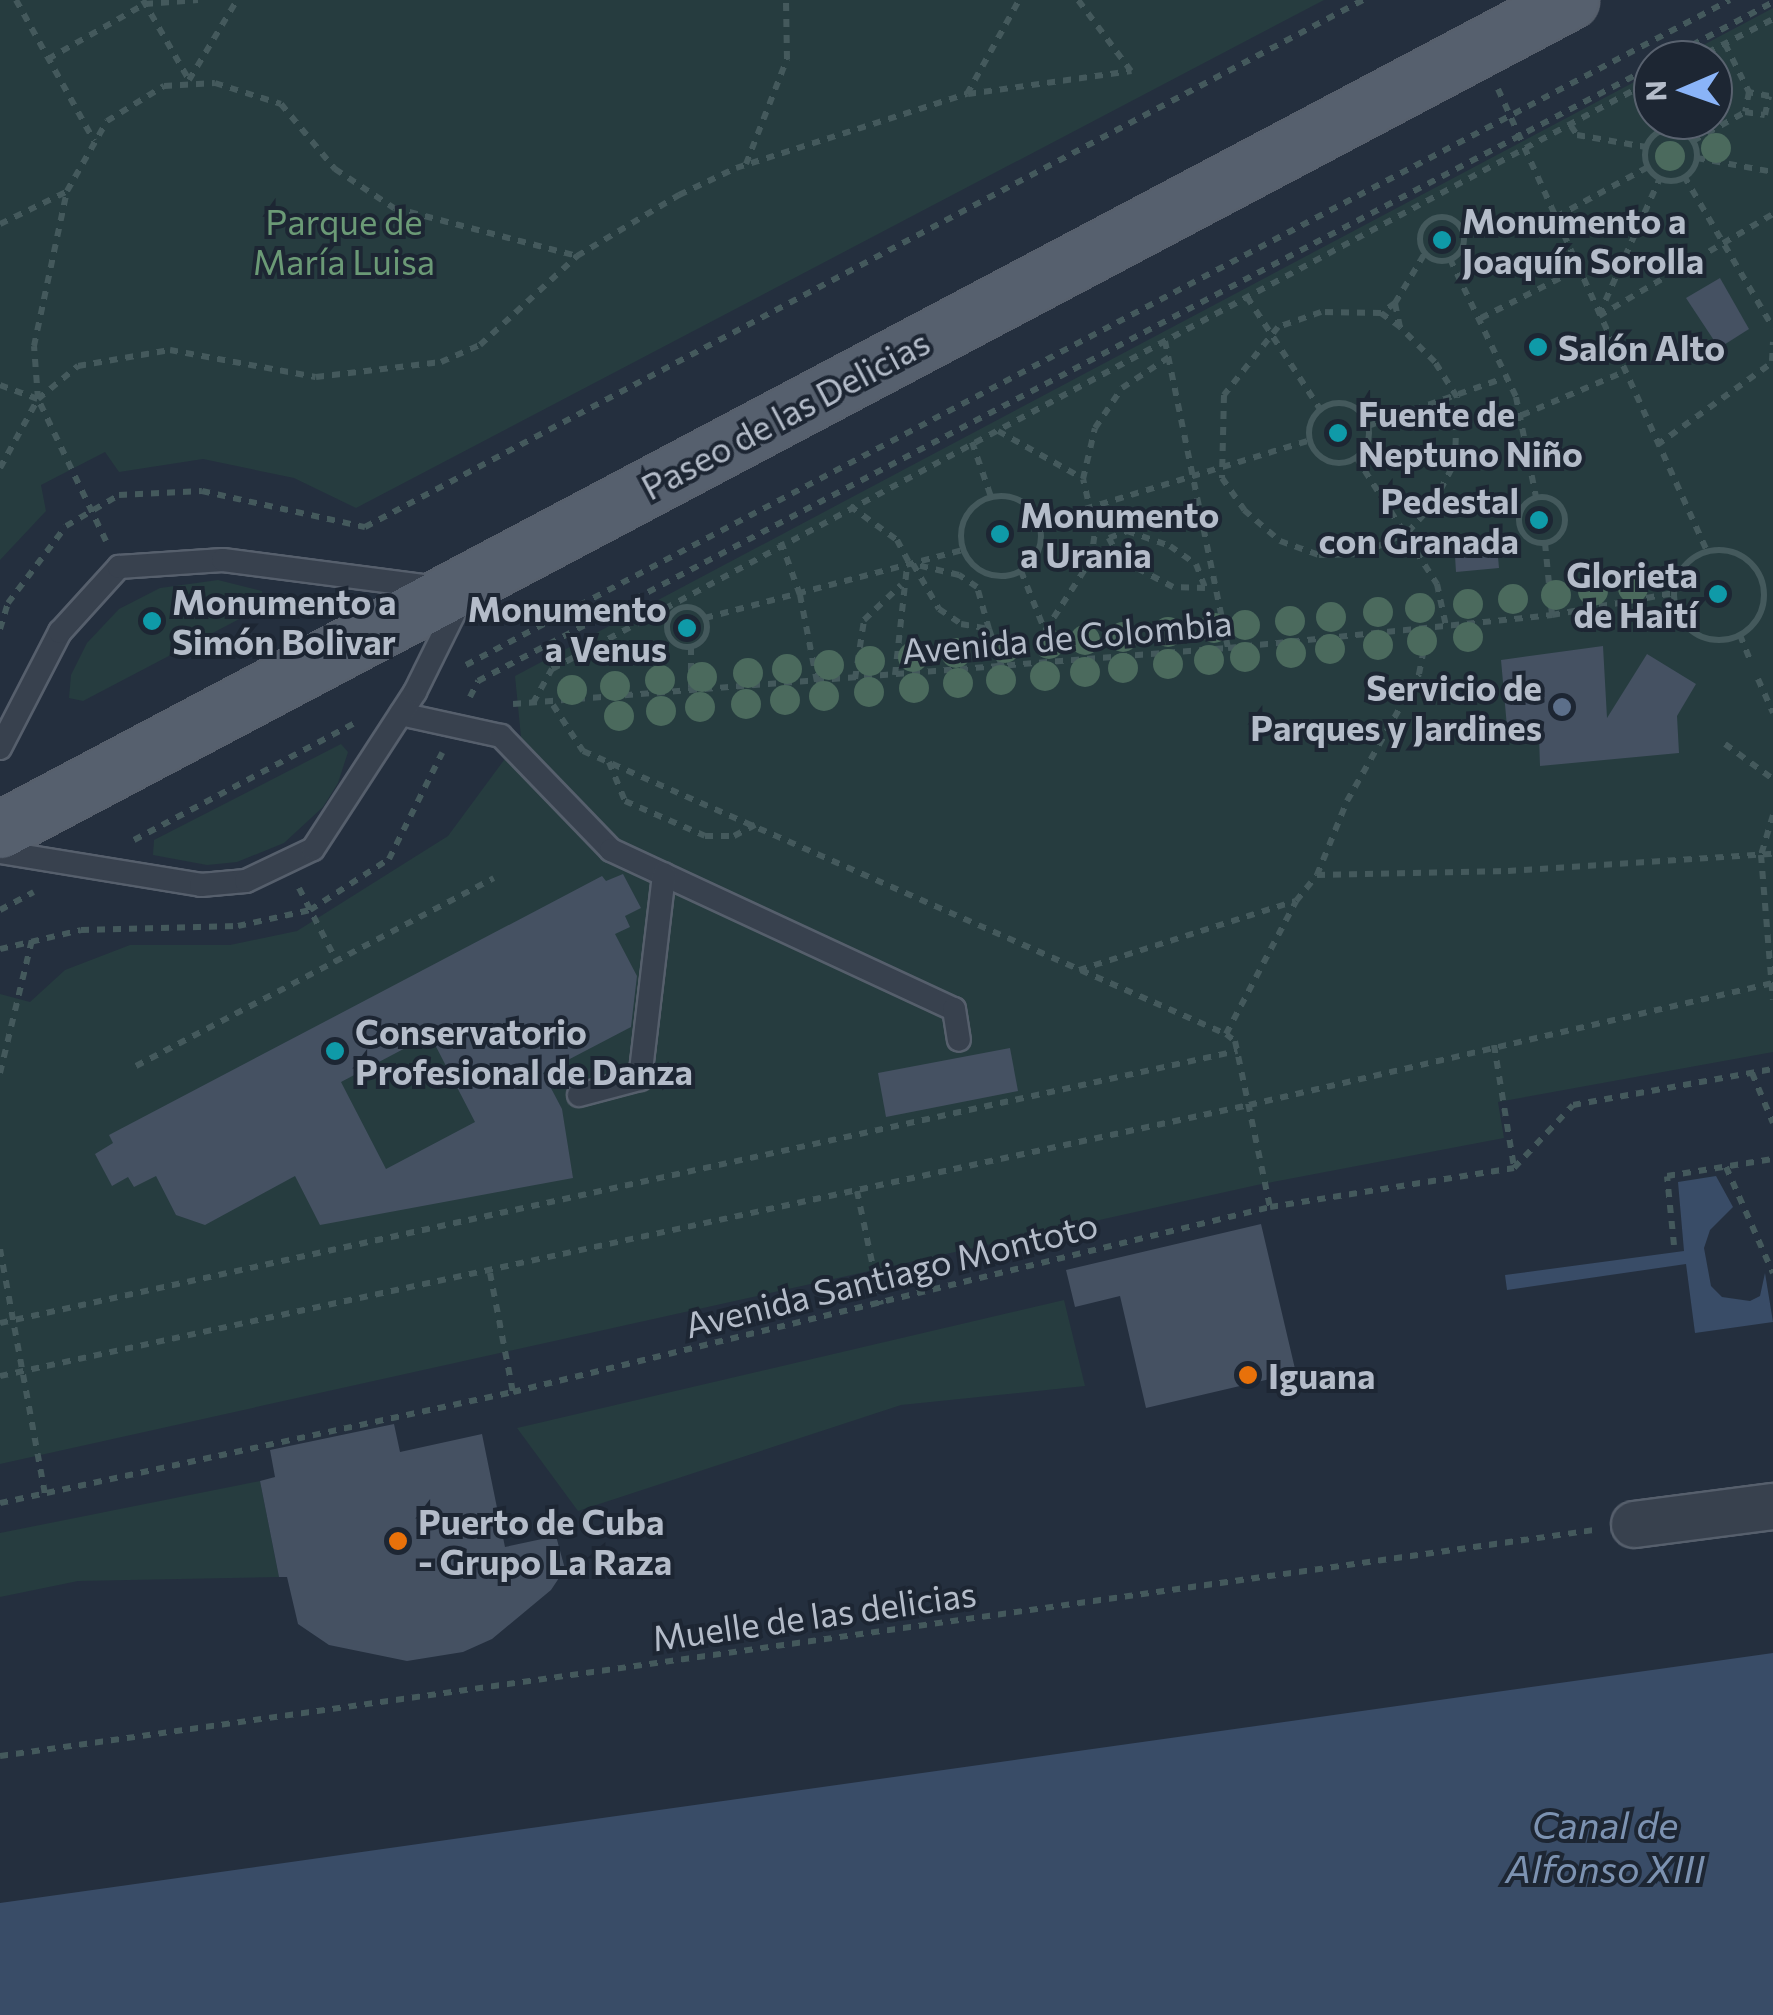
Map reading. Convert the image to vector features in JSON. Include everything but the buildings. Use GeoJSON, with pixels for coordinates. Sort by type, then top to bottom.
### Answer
{"type":"FeatureCollection","features":[{"type":"Feature","properties":{"kind":"main road","name":"Paseo de las Delicias"},"geometry":{"type":"LineString","coordinates":[[0,830],[1570,0]]}},
{"type":"Feature","properties":{"kind":"street"},"geometry":{"type":"LineString","coordinates":[[1634,1524],[1773,1506]]}},
{"type":"Feature","properties":{"kind":"lane"},"geometry":{"type":"LineString","coordinates":[[0,748],[60,632],[119,567],[224,560],[460,585],[401,714],[312,849],[246,880],[201,885],[0,852]]}},
{"type":"Feature","properties":{"kind":"lane"},"geometry":{"type":"LineString","coordinates":[[401,714],[459,720],[501,736],[611,850],[954,1009],[959,1040]]}},
{"type":"Feature","properties":{"kind":"lane"},"geometry":{"type":"LineString","coordinates":[[579,1095],[640,1079],[664,874]]}},
{"type":"Feature","properties":{"kind":"path"},"geometry":{"type":"LineString","coordinates":[[16,0],[94,141]]}},
{"type":"Feature","properties":{"kind":"path"},"geometry":{"type":"LineString","coordinates":[[48,59],[144,2],[198,0]]}},
{"type":"Feature","properties":{"kind":"path"},"geometry":{"type":"LineString","coordinates":[[188,80],[237,0]]}},
{"type":"Feature","properties":{"kind":"path"},"geometry":{"type":"LineString","coordinates":[[746,165],[787,59],[786,0]]}},
{"type":"Feature","properties":{"kind":"path"},"geometry":{"type":"LineString","coordinates":[[967,94],[1019,0]]}},
{"type":"Feature","properties":{"kind":"path"},"geometry":{"type":"LineString","coordinates":[[0,468],[38,399],[78,366],[170,350],[316,378],[441,362],[480,345],[576,256],[679,195],[746,165],[967,94],[1132,71],[1078,0]]}},
{"type":"Feature","properties":{"kind":"path"},"geometry":{"type":"LineString","coordinates":[[0,628],[8,603],[66,526],[119,495],[202,491],[365,527],[1363,0]]}},
{"type":"Feature","properties":{"kind":"path"},"geometry":{"type":"LineString","coordinates":[[448,674],[1730,0]]}},
{"type":"Feature","properties":{"kind":"path"},"geometry":{"type":"LineString","coordinates":[[144,2],[188,80]]}},
{"type":"Feature","properties":{"kind":"path"},"geometry":{"type":"LineString","coordinates":[[1702,40],[1773,2]]}},
{"type":"Feature","properties":{"kind":"path"},"geometry":{"type":"LineString","coordinates":[[1733,40],[1771,20],[1773,30]]}},
{"type":"Feature","properties":{"kind":"path"},"geometry":{"type":"LineString","coordinates":[[1478,48],[1707,551]]}},
{"type":"Feature","properties":{"kind":"path"},"geometry":{"type":"LineString","coordinates":[[1733,60],[1749,92],[1745,112]]}},
{"type":"Feature","properties":{"kind":"path"},"geometry":{"type":"LineString","coordinates":[[0,949],[82,930],[238,926],[310,910],[389,859],[478,681],[1633,77]]}},
{"type":"Feature","properties":{"kind":"path"},"geometry":{"type":"LineString","coordinates":[[119,567],[38,399],[34,346],[67,191],[108,121],[137,100],[188,80],[282,104],[335,169],[394,208],[576,256]]}},
{"type":"Feature","properties":{"kind":"path"},"geometry":{"type":"LineString","coordinates":[[533,704],[552,669],[674,606],[781,542],[1422,207],[1633,90]]}},
{"type":"Feature","properties":{"kind":"path"},"geometry":{"type":"LineString","coordinates":[[1749,92],[1771,95],[1766,115],[1773,126]]}},
{"type":"Feature","properties":{"kind":"path"},"geometry":{"type":"LineString","coordinates":[[1652,140],[1646,146],[1648,167],[1660,178],[1684,176],[1697,158],[1693,142],[1745,112],[1766,115]]}},
{"type":"Feature","properties":{"kind":"path"},"geometry":{"type":"LineString","coordinates":[[1571,126],[1577,134],[1646,146]]}},
{"type":"Feature","properties":{"kind":"path"},"geometry":{"type":"LineString","coordinates":[[1697,158],[1773,172]]}},
{"type":"Feature","properties":{"kind":"path"},"geometry":{"type":"LineString","coordinates":[[1556,218],[1648,167]]}},
{"type":"Feature","properties":{"kind":"path"},"geometry":{"type":"LineString","coordinates":[[1684,176],[1773,328]]}},
{"type":"Feature","properties":{"kind":"path"},"geometry":{"type":"LineString","coordinates":[[1598,316],[1660,178]]}},
{"type":"Feature","properties":{"kind":"path"},"geometry":{"type":"LineString","coordinates":[[0,224],[67,191]]}},
{"type":"Feature","properties":{"kind":"path"},"geometry":{"type":"LineString","coordinates":[[1422,207],[1430,220]]}},
{"type":"Feature","properties":{"kind":"path"},"geometry":{"type":"LineString","coordinates":[[1598,316],[1773,214]]}},
{"type":"Feature","properties":{"kind":"path"},"geometry":{"type":"LineString","coordinates":[[1430,220],[1444,218],[1462,229],[1464,243],[1450,259]]}},
{"type":"Feature","properties":{"kind":"path"},"geometry":{"type":"LineString","coordinates":[[1425,252],[1420,239],[1430,220]]}},
{"type":"Feature","properties":{"kind":"path"},"geometry":{"type":"LineString","coordinates":[[1425,252],[1450,259],[1480,318],[1522,414],[1536,497]]}},
{"type":"Feature","properties":{"kind":"path"},"geometry":{"type":"LineString","coordinates":[[1381,312],[1435,362],[1456,397],[1455,462],[1434,504],[1408,532],[1342,557],[1299,548],[1254,521],[1221,466],[1224,396],[1267,336],[1321,312],[1381,312],[1394,304],[1425,252]]}},
{"type":"Feature","properties":{"kind":"path"},"geometry":{"type":"LineString","coordinates":[[1480,318],[1578,269]]}},
{"type":"Feature","properties":{"kind":"path"},"geometry":{"type":"LineString","coordinates":[[1246,297],[1267,336],[1320,410]]}},
{"type":"Feature","properties":{"kind":"path"},"geometry":{"type":"LineString","coordinates":[[1394,304],[1400,327]]}},
{"type":"Feature","properties":{"kind":"path"},"geometry":{"type":"LineString","coordinates":[[1165,340],[1196,474],[1228,648]]}},
{"type":"Feature","properties":{"kind":"path"},"geometry":{"type":"LineString","coordinates":[[1657,445],[1773,362],[1773,342]]}},
{"type":"Feature","properties":{"kind":"path"},"geometry":{"type":"LineString","coordinates":[[1044,631],[1082,580],[1095,530],[1083,479],[1096,428],[1111,401],[1140,372],[1169,357]]}},
{"type":"Feature","properties":{"kind":"path"},"geometry":{"type":"LineString","coordinates":[[1522,414],[1624,372]]}},
{"type":"Feature","properties":{"kind":"path"},"geometry":{"type":"LineString","coordinates":[[1368,426],[1507,378]]}},
{"type":"Feature","properties":{"kind":"path"},"geometry":{"type":"LineString","coordinates":[[0,385],[38,399]]}},
{"type":"Feature","properties":{"kind":"path"},"geometry":{"type":"LineString","coordinates":[[1310,440],[1332,463],[1356,457],[1366,446],[1368,426],[1348,404],[1320,410]]}},
{"type":"Feature","properties":{"kind":"path"},"geometry":{"type":"LineString","coordinates":[[1310,440],[1320,410]]}},
{"type":"Feature","properties":{"kind":"path"},"geometry":{"type":"LineString","coordinates":[[998,431],[1083,479]]}},
{"type":"Feature","properties":{"kind":"path"},"geometry":{"type":"LineString","coordinates":[[1039,523],[1310,440]]}},
{"type":"Feature","properties":{"kind":"path"},"geometry":{"type":"LineString","coordinates":[[972,442],[990,497]]}},
{"type":"Feature","properties":{"kind":"path"},"geometry":{"type":"LineString","coordinates":[[1356,457],[1408,532],[1437,584],[1446,626]]}},
{"type":"Feature","properties":{"kind":"path"},"geometry":{"type":"LineString","coordinates":[[990,497],[1023,501],[1039,523],[1039,550],[1022,571],[994,576],[979,570],[964,550],[966,515],[990,497]]}},
{"type":"Feature","properties":{"kind":"path"},"geometry":{"type":"LineString","coordinates":[[1536,497],[1558,502],[1566,515],[1559,537],[1545,543],[1524,535],[1519,520],[1523,506],[1536,497]]}},
{"type":"Feature","properties":{"kind":"path"},"geometry":{"type":"LineString","coordinates":[[850,506],[897,540],[939,609],[961,624],[989,629]]}},
{"type":"Feature","properties":{"kind":"path"},"geometry":{"type":"LineString","coordinates":[[1095,530],[1109,538],[1120,559],[1139,572],[1191,592],[1204,588],[1218,594]]}},
{"type":"Feature","properties":{"kind":"path"},"geometry":{"type":"LineString","coordinates":[[1109,538],[1126,531],[1170,546],[1196,564],[1204,588]]}},
{"type":"Feature","properties":{"kind":"path"},"geometry":{"type":"LineString","coordinates":[[781,542],[800,595],[817,682]]}},
{"type":"Feature","properties":{"kind":"path"},"geometry":{"type":"LineString","coordinates":[[1545,543],[1552,615]]}},
{"type":"Feature","properties":{"kind":"path"},"geometry":{"type":"LineString","coordinates":[[674,606],[689,607],[705,618],[964,550]]}},
{"type":"Feature","properties":{"kind":"path"},"geometry":{"type":"LineString","coordinates":[[1707,551],[1738,553],[1769,588],[1759,617],[1740,635],[1725,640],[1694,634],[1676,609],[1674,592],[1684,567],[1707,551]]}},
{"type":"Feature","properties":{"kind":"path"},"geometry":{"type":"LineString","coordinates":[[910,564],[970,583],[985,599],[989,629],[1002,667]]}},
{"type":"Feature","properties":{"kind":"path"},"geometry":{"type":"LineString","coordinates":[[895,675],[901,585],[910,564]]}},
{"type":"Feature","properties":{"kind":"path"},"geometry":{"type":"LineString","coordinates":[[970,583],[979,570]]}},
{"type":"Feature","properties":{"kind":"path"},"geometry":{"type":"LineString","coordinates":[[1022,571],[1044,631],[1046,663]]}},
{"type":"Feature","properties":{"kind":"path"},"geometry":{"type":"LineString","coordinates":[[855,679],[864,620],[901,585]]}},
{"type":"Feature","properties":{"kind":"path","name":"Avenida de Colombia"},"geometry":{"type":"LineString","coordinates":[[459,720],[533,704],[1228,648],[1552,615],[1674,592]]}},
{"type":"Feature","properties":{"kind":"path"},"geometry":{"type":"LineString","coordinates":[[674,606],[667,634],[691,647]]}},
{"type":"Feature","properties":{"kind":"path"},"geometry":{"type":"LineString","coordinates":[[691,647],[704,638],[705,618]]}},
{"type":"Feature","properties":{"kind":"path"},"geometry":{"type":"LineString","coordinates":[[1226,1034],[1296,900],[1318,875],[1348,801],[1419,674],[1428,628]]}},
{"type":"Feature","properties":{"kind":"path"},"geometry":{"type":"LineString","coordinates":[[1740,635],[1750,660]]}},
{"type":"Feature","properties":{"kind":"path"},"geometry":{"type":"LineString","coordinates":[[691,647],[691,692]]}},
{"type":"Feature","properties":{"kind":"path"},"geometry":{"type":"LineString","coordinates":[[1758,679],[1773,713]]}},
{"type":"Feature","properties":{"kind":"path"},"geometry":{"type":"LineString","coordinates":[[553,704],[583,752],[756,824],[1226,1034],[1238,1051],[1270,1207]]}},
{"type":"Feature","properties":{"kind":"path"},"geometry":{"type":"LineString","coordinates":[[139,837],[363,719]]}},
{"type":"Feature","properties":{"kind":"path"},"geometry":{"type":"LineString","coordinates":[[1725,744],[1773,779]]}},
{"type":"Feature","properties":{"kind":"path"},"geometry":{"type":"LineString","coordinates":[[609,762],[624,801],[705,836],[734,836],[756,824]]}},
{"type":"Feature","properties":{"kind":"path"},"geometry":{"type":"LineString","coordinates":[[1773,815],[1761,856],[1773,1000]]}},
{"type":"Feature","properties":{"kind":"path"},"geometry":{"type":"LineString","coordinates":[[1318,875],[1773,854]]}},
{"type":"Feature","properties":{"kind":"path"},"geometry":{"type":"LineString","coordinates":[[136,1066],[494,878]]}},
{"type":"Feature","properties":{"kind":"path"},"geometry":{"type":"LineString","coordinates":[[0,910],[32,893]]}},
{"type":"Feature","properties":{"kind":"path"},"geometry":{"type":"LineString","coordinates":[[1079,970],[1296,900]]}},
{"type":"Feature","properties":{"kind":"path"},"geometry":{"type":"LineString","coordinates":[[310,910],[337,962]]}},
{"type":"Feature","properties":{"kind":"path"},"geometry":{"type":"LineString","coordinates":[[0,1073],[32,940]]}},
{"type":"Feature","properties":{"kind":"path"},"geometry":{"type":"LineString","coordinates":[[0,1376],[490,1273],[1772,983]]}},
{"type":"Feature","properties":{"kind":"path"},"geometry":{"type":"LineString","coordinates":[[1494,1045],[1514,1168]]}},
{"type":"Feature","properties":{"kind":"path"},"geometry":{"type":"LineString","coordinates":[[0,1323],[1238,1051]]}},
{"type":"Feature","properties":{"kind":"path"},"geometry":{"type":"LineString","coordinates":[[1514,1168],[1573,1106],[1773,1069]]}},
{"type":"Feature","properties":{"kind":"path"},"geometry":{"type":"LineString","coordinates":[[1752,1072],[1773,1123]]}},
{"type":"Feature","properties":{"kind":"path"},"geometry":{"type":"LineString","coordinates":[[1674,1245],[1667,1176],[1773,1159]]}},
{"type":"Feature","properties":{"kind":"path"},"geometry":{"type":"LineString","coordinates":[[1726,1166],[1773,1273]]}},
{"type":"Feature","properties":{"kind":"path","name":"Avenida Santiago Montoto"},"geometry":{"type":"LineString","coordinates":[[0,1503],[513,1392],[1270,1207],[1514,1168]]}},
{"type":"Feature","properties":{"kind":"path"},"geometry":{"type":"LineString","coordinates":[[857,1191],[881,1305]]}},
{"type":"Feature","properties":{"kind":"path"},"geometry":{"type":"LineString","coordinates":[[0,1249],[18,1372],[44,1494]]}},
{"type":"Feature","properties":{"kind":"path"},"geometry":{"type":"LineString","coordinates":[[490,1273],[513,1392]]}},
{"type":"Feature","properties":{"kind":"path","name":"Muelle de las delicias"},"geometry":{"type":"LineString","coordinates":[[0,1756],[1634,1524]]}},
{"type":"Feature","properties":{"kind":"green space","name":"Parque de María Luisa"},"geometry":{"type":"Polygon","coordinates":[[[0,0],[1324,0],[356,508],[294,478],[203,459],[119,472],[105,452],[41,485],[46,511],[0,560],[0,0]]]}},
{"type":"Feature","properties":{"kind":"green space"},"geometry":{"type":"Polygon","coordinates":[[[1773,8],[1773,1052],[1498,1102],[1504,1138],[1257,1185],[0,1464],[0,994],[30,1002],[65,970],[130,945],[230,945],[297,931],[448,836],[521,737],[515,676],[1633,83],[1633,140],[1733,140],[1733,40],[1713,40],[1773,8]]]}},
{"type":"Feature","properties":{"kind":"green space"},"geometry":{"type":"Polygon","coordinates":[[[218,580],[262,591],[262,607],[83,701],[69,698],[71,675],[87,643],[119,609],[160,588],[218,580]]]}},
{"type":"Feature","properties":{"kind":"green space"},"geometry":{"type":"Polygon","coordinates":[[[341,744],[348,752],[338,783],[323,807],[284,843],[237,862],[207,865],[153,855],[154,840],[341,744]]]}},
{"type":"Feature","properties":{"kind":"green space"},"geometry":{"type":"Polygon","coordinates":[[[1064,1300],[1085,1386],[901,1405],[578,1511],[517,1428],[1064,1300]]]}},
{"type":"Feature","properties":{"kind":"green space"},"geometry":{"type":"Polygon","coordinates":[[[260,1481],[279,1577],[78,1581],[0,1597],[0,1533],[260,1481]]]}},
{"type":"Feature","properties":{"kind":"water"},"geometry":{"type":"Polygon","coordinates":[[[1716,1176],[1733,1207],[1710,1230],[1704,1248],[1711,1286],[1722,1297],[1750,1301],[1760,1296],[1765,1273],[1773,1322],[1695,1333],[1686,1264],[1507,1290],[1505,1275],[1684,1251],[1678,1182],[1716,1176]]]}},
{"type":"Feature","properties":{"kind":"water","name":"Canal de Alfonso XIII"},"geometry":{"type":"Polygon","coordinates":[[[1773,1653],[1773,2015],[0,2015],[0,1903],[1773,1653]]]}},
{"type":"Feature","properties":{"kind":"place","name":"Monumento a Joaquín Sorolla"},"geometry":{"type":"Point","coordinates":[1442,240]}},
{"type":"Feature","properties":{"kind":"place","name":"Salón Alto"},"geometry":{"type":"Point","coordinates":[1538,347]}},
{"type":"Feature","properties":{"kind":"place","name":"Fuente de Neptuno Niño"},"geometry":{"type":"Point","coordinates":[1338,433]}},
{"type":"Feature","properties":{"kind":"place","name":"Pedestal con Granada"},"geometry":{"type":"Point","coordinates":[1539,520]}},
{"type":"Feature","properties":{"kind":"place","name":"Monumento a Urania"},"geometry":{"type":"Point","coordinates":[1000,534]}},
{"type":"Feature","properties":{"kind":"place","name":"Glorieta de Haití"},"geometry":{"type":"Point","coordinates":[1718,594]}},
{"type":"Feature","properties":{"kind":"place","name":"Monumento a Simón Bolivar"},"geometry":{"type":"Point","coordinates":[152,621]}},
{"type":"Feature","properties":{"kind":"place","name":"Monumento a Venus"},"geometry":{"type":"Point","coordinates":[687,628]}},
{"type":"Feature","properties":{"kind":"place","name":"Servicio de Parques y Jardines"},"geometry":{"type":"Point","coordinates":[1562,707]}},
{"type":"Feature","properties":{"kind":"place","name":"Conservatorio Profesional de Danza"},"geometry":{"type":"Point","coordinates":[335,1051]}},
{"type":"Feature","properties":{"kind":"place","name":"Iguana"},"geometry":{"type":"Point","coordinates":[1248,1375]}},
{"type":"Feature","properties":{"kind":"place","name":"Puerto de Cuba - Grupo La Raza"},"geometry":{"type":"Point","coordinates":[398,1541]}}]}
